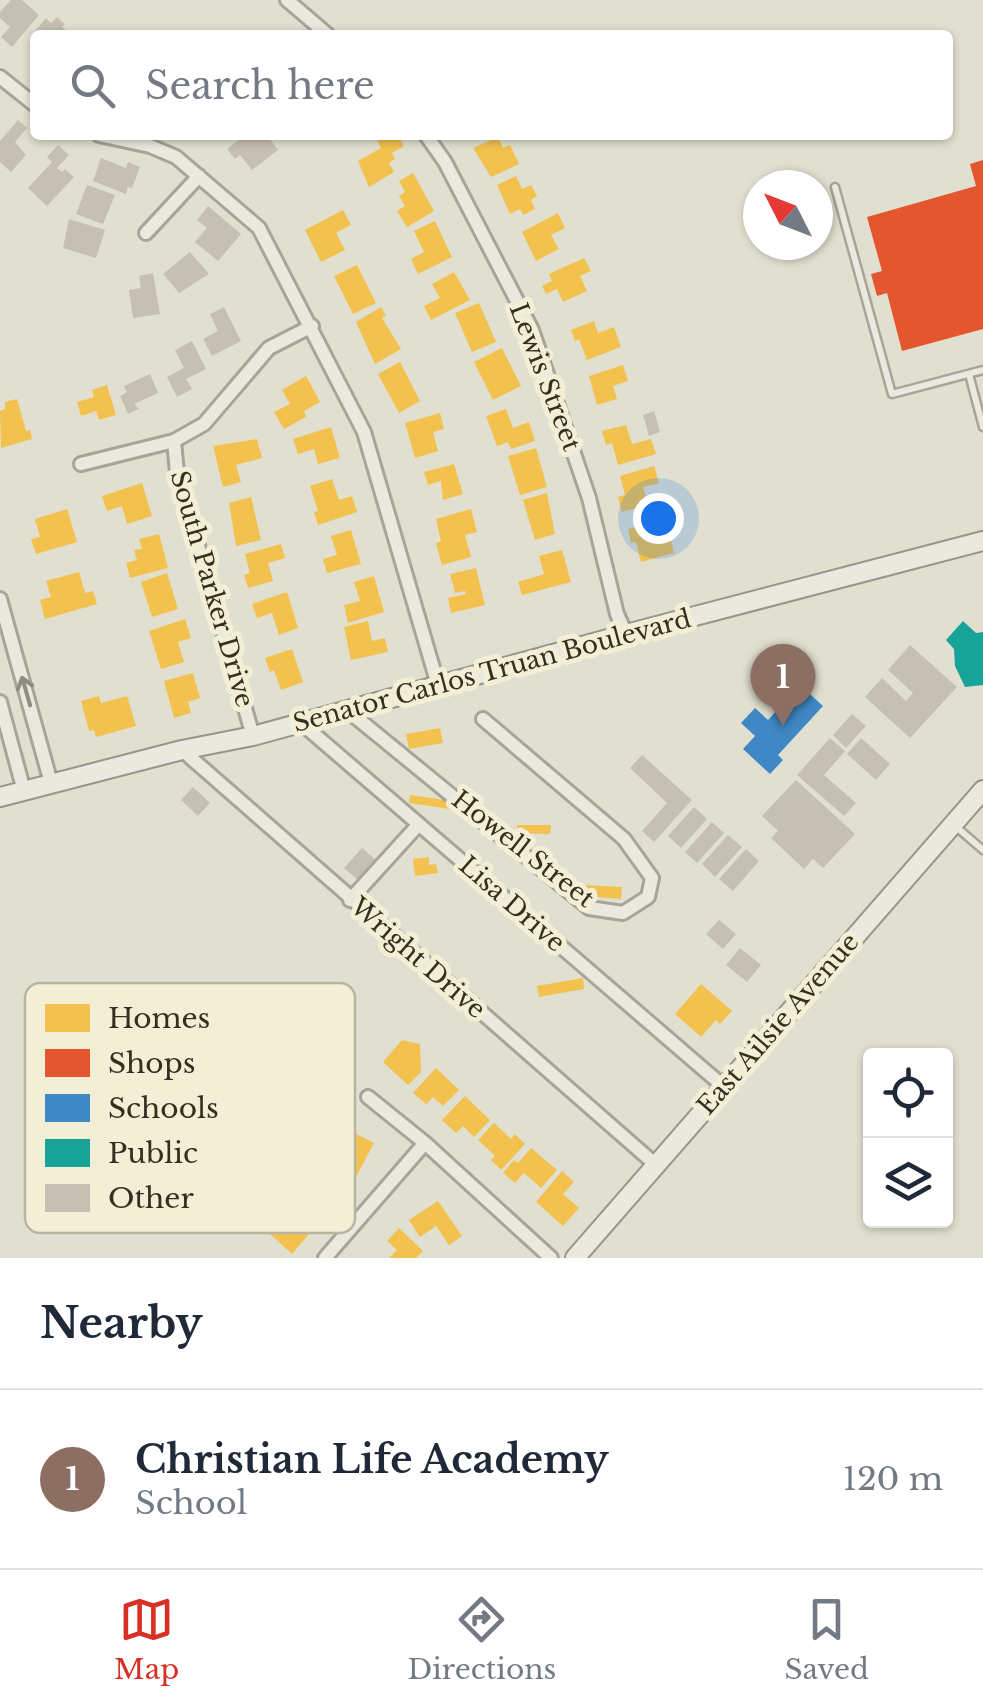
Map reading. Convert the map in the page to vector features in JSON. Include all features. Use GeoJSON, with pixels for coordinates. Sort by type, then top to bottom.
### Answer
{"type":"FeatureCollection","features":[{"type":"Feature","properties":{"kind":"main road","name":"Senator Carlos Truan Boulevard"},"geometry":{"type":"LineString","coordinates":[[0,797],[182,750],[253,736],[983,541]]}},
{"type":"Feature","properties":{"kind":"main road","name":"East Ailsie Avenue"},"geometry":{"type":"LineString","coordinates":[[575,1258],[983,790]]}},
{"type":"Feature","properties":{"kind":"street"},"geometry":{"type":"LineString","coordinates":[[287,0],[322,30]]}},
{"type":"Feature","properties":{"kind":"street"},"geometry":{"type":"LineString","coordinates":[[0,77],[30,101]]}},
{"type":"Feature","properties":{"kind":"street"},"geometry":{"type":"LineString","coordinates":[[122,140],[176,157],[259,228],[364,432],[438,685]]}},
{"type":"Feature","properties":{"kind":"street","name":"Lewis Street"},"geometry":{"type":"LineString","coordinates":[[430,140],[445,162],[532,330],[589,498],[626,634]]}},
{"type":"Feature","properties":{"kind":"street"},"geometry":{"type":"LineString","coordinates":[[146,233],[199,176]]}},
{"type":"Feature","properties":{"kind":"street"},"geometry":{"type":"LineString","coordinates":[[81,464],[174,441],[204,424],[269,348],[312,326]]}},
{"type":"Feature","properties":{"kind":"street","name":"South Parker Drive"},"geometry":{"type":"LineString","coordinates":[[174,441],[177,473],[253,736]]}},
{"type":"Feature","properties":{"kind":"street"},"geometry":{"type":"LineString","coordinates":[[0,600],[52,783]]}},
{"type":"Feature","properties":{"kind":"street"},"geometry":{"type":"LineString","coordinates":[[0,702],[24,790]]}},
{"type":"Feature","properties":{"kind":"street","name":"Howell Street"},"geometry":{"type":"LineString","coordinates":[[347,710],[590,908],[623,913],[648,897],[652,878],[624,839],[483,718]]}},
{"type":"Feature","properties":{"kind":"street","name":"Lisa Drive"},"geometry":{"type":"LineString","coordinates":[[300,722],[724,1086]]}},
{"type":"Feature","properties":{"kind":"street","name":"Wright Drive"},"geometry":{"type":"LineString","coordinates":[[182,750],[656,1165]]}},
{"type":"Feature","properties":{"kind":"street"},"geometry":{"type":"LineString","coordinates":[[350,900],[418,824]]}},
{"type":"Feature","properties":{"kind":"street"},"geometry":{"type":"LineString","coordinates":[[368,1097],[551,1258]]}},
{"type":"Feature","properties":{"kind":"street"},"geometry":{"type":"LineString","coordinates":[[355,1224],[425,1144]]}},
{"type":"Feature","properties":{"kind":"street"},"geometry":{"type":"LineString","coordinates":[[325,1258],[347,1233]]}},
{"type":"Feature","properties":{"kind":"lane"},"geometry":{"type":"LineString","coordinates":[[835,187],[892,394],[983,370]]}},
{"type":"Feature","properties":{"kind":"lane"},"geometry":{"type":"LineString","coordinates":[[968,374],[983,428]]}},
{"type":"Feature","properties":{"kind":"lane"},"geometry":{"type":"LineString","coordinates":[[953,824],[983,850]]}},
{"type":"Feature","properties":{"kind":"building: Homes"},"geometry":{"type":"Polygon","coordinates":[[[377,140],[401,140],[404,146],[392,153],[395,159],[389,163],[394,172],[369,187],[358,161],[381,148],[377,140]]]}},
{"type":"Feature","properties":{"kind":"building: Homes"},"geometry":{"type":"Polygon","coordinates":[[[499,140],[503,148],[510,145],[519,164],[491,177],[473,148],[499,140]]]}},
{"type":"Feature","properties":{"kind":"building: Homes"},"geometry":{"type":"Polygon","coordinates":[[[413,173],[434,211],[407,227],[397,211],[405,206],[399,196],[405,192],[399,181],[413,173]]]}},
{"type":"Feature","properties":{"kind":"building: Homes"},"geometry":{"type":"Polygon","coordinates":[[[516,176],[522,189],[531,185],[537,196],[531,200],[535,209],[523,215],[520,209],[510,214],[497,185],[516,176]]]}},
{"type":"Feature","properties":{"kind":"building: Homes"},"geometry":{"type":"Polygon","coordinates":[[[343,210],[351,225],[336,233],[345,250],[321,262],[305,230],[343,210]]]}},
{"type":"Feature","properties":{"kind":"building: Homes"},"geometry":{"type":"Polygon","coordinates":[[[558,213],[565,228],[551,235],[559,249],[536,261],[522,232],[558,213]]]}},
{"type":"Feature","properties":{"kind":"building: Homes"},"geometry":{"type":"Polygon","coordinates":[[[435,221],[452,257],[418,274],[411,259],[424,252],[414,231],[435,221]]]}},
{"type":"Feature","properties":{"kind":"building: Homes"},"geometry":{"type":"Polygon","coordinates":[[[584,258],[591,271],[580,276],[587,291],[563,302],[557,289],[546,294],[542,286],[552,281],[549,274],[584,258]]]}},
{"type":"Feature","properties":{"kind":"building: Homes"},"geometry":{"type":"Polygon","coordinates":[[[357,265],[376,303],[353,314],[334,276],[357,265]]]}},
{"type":"Feature","properties":{"kind":"building: Homes"},"geometry":{"type":"Polygon","coordinates":[[[454,272],[470,300],[431,320],[424,306],[440,298],[432,284],[454,272]]]}},
{"type":"Feature","properties":{"kind":"building: Homes"},"geometry":{"type":"Polygon","coordinates":[[[479,303],[496,342],[472,352],[455,313],[479,303]]]}},
{"type":"Feature","properties":{"kind":"building: Homes"},"geometry":{"type":"Polygon","coordinates":[[[381,307],[386,316],[382,318],[401,349],[375,364],[356,322],[381,307]]]}},
{"type":"Feature","properties":{"kind":"building: Homes"},"geometry":{"type":"Polygon","coordinates":[[[594,321],[598,333],[614,327],[621,347],[587,360],[571,330],[594,321]]]}},
{"type":"Feature","properties":{"kind":"building: Homes"},"geometry":{"type":"Polygon","coordinates":[[[502,348],[521,386],[493,400],[474,362],[502,348]]]}},
{"type":"Feature","properties":{"kind":"building: Homes"},"geometry":{"type":"Polygon","coordinates":[[[400,362],[420,401],[399,413],[378,374],[400,362]]]}},
{"type":"Feature","properties":{"kind":"building: Homes"},"geometry":{"type":"Polygon","coordinates":[[[623,365],[628,381],[613,386],[617,399],[597,405],[589,376],[623,365]]]}},
{"type":"Feature","properties":{"kind":"building: Homes"},"geometry":{"type":"Polygon","coordinates":[[[306,376],[320,402],[304,411],[306,417],[284,429],[274,412],[290,404],[282,390],[306,376]]]}},
{"type":"Feature","properties":{"kind":"building: Homes"},"geometry":{"type":"Polygon","coordinates":[[[107,385],[116,415],[99,420],[96,411],[81,416],[77,402],[94,397],[92,390],[107,385]]]}},
{"type":"Feature","properties":{"kind":"building: Homes"},"geometry":{"type":"Polygon","coordinates":[[[17,399],[32,439],[1,448],[0,411],[5,409],[5,402],[17,399]]]}},
{"type":"Feature","properties":{"kind":"building: Homes"},"geometry":{"type":"Polygon","coordinates":[[[506,409],[513,428],[529,422],[535,441],[511,449],[508,442],[497,446],[486,416],[506,409]]]}},
{"type":"Feature","properties":{"kind":"building: Homes"},"geometry":{"type":"Polygon","coordinates":[[[440,413],[444,429],[433,432],[438,451],[415,458],[405,423],[440,413]]]}},
{"type":"Feature","properties":{"kind":"building: Homes"},"geometry":{"type":"Polygon","coordinates":[[[626,425],[632,444],[651,439],[656,454],[618,465],[612,443],[606,445],[602,431],[626,425]]]}},
{"type":"Feature","properties":{"kind":"building: Homes"},"geometry":{"type":"Polygon","coordinates":[[[331,427],[340,458],[318,464],[314,449],[298,454],[293,439],[331,427]]]}},
{"type":"Feature","properties":{"kind":"building: Homes"},"geometry":{"type":"Polygon","coordinates":[[[257,439],[262,458],[236,465],[241,482],[223,487],[213,446],[257,439]]]}},
{"type":"Feature","properties":{"kind":"building: Homes"},"geometry":{"type":"Polygon","coordinates":[[[536,448],[547,487],[520,495],[508,456],[536,448]]]}},
{"type":"Feature","properties":{"kind":"building: Homes"},"geometry":{"type":"Polygon","coordinates":[[[454,464],[463,494],[443,500],[441,481],[428,485],[424,472],[454,464]]]}},
{"type":"Feature","properties":{"kind":"building: Homes"},"geometry":{"type":"Polygon","coordinates":[[[654,466],[659,483],[643,487],[648,505],[622,512],[618,497],[625,495],[620,476],[654,466]]]}},
{"type":"Feature","properties":{"kind":"building: Homes"},"geometry":{"type":"Polygon","coordinates":[[[332,479],[339,500],[352,496],[357,512],[318,525],[310,486],[332,479]]]}},
{"type":"Feature","properties":{"kind":"building: Homes"},"geometry":{"type":"Polygon","coordinates":[[[142,483],[152,516],[127,524],[122,506],[107,511],[102,496],[142,483]]]}},
{"type":"Feature","properties":{"kind":"building: Homes"},"geometry":{"type":"Polygon","coordinates":[[[547,493],[555,534],[535,540],[523,500],[547,493]]]}},
{"type":"Feature","properties":{"kind":"building: Homes"},"geometry":{"type":"Polygon","coordinates":[[[251,497],[261,540],[236,546],[229,503],[251,497]]]}},
{"type":"Feature","properties":{"kind":"building: Homes"},"geometry":{"type":"Polygon","coordinates":[[[67,509],[77,542],[36,554],[31,539],[40,537],[35,519],[67,509]]]}},
{"type":"Feature","properties":{"kind":"building: Homes"},"geometry":{"type":"Polygon","coordinates":[[[471,509],[477,532],[465,535],[471,557],[442,565],[436,543],[441,541],[436,519],[471,509]]]}},
{"type":"Feature","properties":{"kind":"building: Homes"},"geometry":{"type":"Polygon","coordinates":[[[653,522],[657,539],[670,536],[674,553],[641,562],[628,529],[653,522]]]}},
{"type":"Feature","properties":{"kind":"building: Homes"},"geometry":{"type":"Polygon","coordinates":[[[351,530],[361,564],[327,573],[323,559],[337,555],[331,536],[351,530]]]}},
{"type":"Feature","properties":{"kind":"building: Homes"},"geometry":{"type":"Polygon","coordinates":[[[159,534],[168,568],[130,578],[126,563],[137,560],[134,550],[142,549],[139,539],[159,534]]]}},
{"type":"Feature","properties":{"kind":"building: Homes"},"geometry":{"type":"Polygon","coordinates":[[[281,544],[285,558],[268,563],[273,581],[248,588],[244,575],[250,573],[245,554],[281,544]]]}},
{"type":"Feature","properties":{"kind":"building: Homes"},"geometry":{"type":"Polygon","coordinates":[[[562,550],[571,582],[522,595],[518,582],[544,574],[539,556],[562,550]]]}},
{"type":"Feature","properties":{"kind":"building: Homes"},"geometry":{"type":"Polygon","coordinates":[[[476,568],[485,605],[451,613],[448,598],[466,594],[455,593],[450,574],[476,568]]]}},
{"type":"Feature","properties":{"kind":"building: Homes"},"geometry":{"type":"Polygon","coordinates":[[[79,572],[85,593],[93,591],[97,604],[45,619],[40,600],[51,597],[46,581],[79,572]]]}},
{"type":"Feature","properties":{"kind":"building: Homes"},"geometry":{"type":"Polygon","coordinates":[[[167,573],[178,609],[152,617],[141,582],[167,573]]]}},
{"type":"Feature","properties":{"kind":"building: Homes"},"geometry":{"type":"Polygon","coordinates":[[[374,576],[384,612],[348,623],[344,605],[360,601],[354,582],[374,576]]]}},
{"type":"Feature","properties":{"kind":"building: Homes"},"geometry":{"type":"Polygon","coordinates":[[[287,592],[298,628],[279,635],[272,613],[257,618],[252,604],[287,592]]]}},
{"type":"Feature","properties":{"kind":"building: Homes"},"geometry":{"type":"Polygon","coordinates":[[[185,619],[191,638],[178,642],[184,662],[161,669],[149,631],[185,619]]]}},
{"type":"Feature","properties":{"kind":"building: Homes"},"geometry":{"type":"Polygon","coordinates":[[[368,621],[372,641],[385,638],[388,652],[351,660],[344,627],[368,621]]]}},
{"type":"Feature","properties":{"kind":"building: Homes"},"geometry":{"type":"Polygon","coordinates":[[[292,649],[303,682],[281,690],[265,658],[292,649]]]}},
{"type":"Feature","properties":{"kind":"building: Homes"},"geometry":{"type":"Polygon","coordinates":[[[193,673],[200,698],[188,702],[191,713],[174,718],[164,681],[193,673]]]}},
{"type":"Feature","properties":{"kind":"building: Homes"},"geometry":{"type":"Polygon","coordinates":[[[99,696],[101,703],[127,696],[136,726],[96,737],[94,730],[89,731],[81,701],[99,696]]]}},
{"type":"Feature","properties":{"kind":"building: Homes"},"geometry":{"type":"Polygon","coordinates":[[[440,728],[443,743],[409,749],[406,734],[440,728]]]}},
{"type":"Feature","properties":{"kind":"building: Homes"},"geometry":{"type":"Polygon","coordinates":[[[410,795],[459,802],[457,810],[409,803],[410,795]]]}},
{"type":"Feature","properties":{"kind":"building: Homes"},"geometry":{"type":"Polygon","coordinates":[[[517,825],[551,825],[550,834],[517,833],[517,825]]]}},
{"type":"Feature","properties":{"kind":"building: Homes"},"geometry":{"type":"Polygon","coordinates":[[[429,857],[429,865],[436,864],[438,873],[415,876],[413,859],[429,857]]]}},
{"type":"Feature","properties":{"kind":"building: Homes"},"geometry":{"type":"Polygon","coordinates":[[[586,885],[622,887],[621,899],[585,896],[586,885]]]}},
{"type":"Feature","properties":{"kind":"building: Homes"},"geometry":{"type":"Polygon","coordinates":[[[583,978],[584,989],[539,997],[537,986],[583,978]]]}},
{"type":"Feature","properties":{"kind":"building: Homes"},"geometry":{"type":"Polygon","coordinates":[[[701,984],[732,1011],[720,1024],[716,1020],[701,1037],[675,1014],[701,984]]]}},
{"type":"Feature","properties":{"kind":"building: Homes"},"geometry":{"type":"Polygon","coordinates":[[[402,1040],[420,1044],[421,1072],[408,1085],[383,1062],[402,1040]]]}},
{"type":"Feature","properties":{"kind":"building: Homes"},"geometry":{"type":"Polygon","coordinates":[[[436,1068],[459,1090],[443,1106],[433,1097],[426,1104],[413,1093],[436,1068]]]}},
{"type":"Feature","properties":{"kind":"building: Homes"},"geometry":{"type":"Polygon","coordinates":[[[465,1096],[490,1120],[474,1137],[463,1126],[456,1133],[442,1120],[465,1096]]]}},
{"type":"Feature","properties":{"kind":"building: Homes"},"geometry":{"type":"Polygon","coordinates":[[[494,1123],[511,1139],[515,1134],[525,1144],[501,1170],[491,1160],[495,1156],[478,1140],[494,1123]]]}},
{"type":"Feature","properties":{"kind":"building: Homes"},"geometry":{"type":"Polygon","coordinates":[[[355,1133],[374,1143],[355,1176],[355,1133]]]}},
{"type":"Feature","properties":{"kind":"building: Homes"},"geometry":{"type":"Polygon","coordinates":[[[531,1148],[557,1170],[541,1188],[524,1173],[515,1183],[503,1173],[531,1148]]]}},
{"type":"Feature","properties":{"kind":"building: Homes"},"geometry":{"type":"Polygon","coordinates":[[[562,1171],[574,1182],[563,1194],[579,1208],[563,1226],[536,1202],[562,1171]]]}},
{"type":"Feature","properties":{"kind":"building: Homes"},"geometry":{"type":"Polygon","coordinates":[[[438,1201],[462,1236],[449,1245],[436,1226],[420,1237],[409,1220],[438,1201]]]}},
{"type":"Feature","properties":{"kind":"building: Homes"},"geometry":{"type":"Polygon","coordinates":[[[399,1228],[423,1251],[416,1258],[389,1258],[397,1250],[387,1241],[399,1228]]]}},
{"type":"Feature","properties":{"kind":"building: Homes"},"geometry":{"type":"Polygon","coordinates":[[[269,1233],[310,1233],[292,1254],[269,1233]]]}},
{"type":"Feature","properties":{"kind":"building: Shops"},"geometry":{"type":"Polygon","coordinates":[[[983,160],[983,329],[902,351],[887,293],[877,296],[871,274],[882,271],[867,217],[976,186],[970,164],[983,160]]]}},
{"type":"Feature","properties":{"kind":"building: Schools"},"geometry":{"type":"Polygon","coordinates":[[[800,685],[823,706],[778,755],[783,760],[770,774],[743,749],[755,736],[741,723],[755,708],[768,720],[800,685]]]}},
{"type":"Feature","properties":{"kind":"building: Public"},"geometry":{"type":"Polygon","coordinates":[[[963,621],[976,633],[983,632],[983,685],[965,687],[955,666],[954,649],[946,640],[963,621]]]}},
{"type":"Feature","properties":{"kind":"building: Other"},"geometry":{"type":"Polygon","coordinates":[[[11,0],[22,0],[39,15],[12,47],[1,37],[10,27],[0,18],[0,12],[11,0]]]}},
{"type":"Feature","properties":{"kind":"building: Other"},"geometry":{"type":"Polygon","coordinates":[[[57,17],[66,30],[36,30],[46,18],[51,23],[57,17]]]}},
{"type":"Feature","properties":{"kind":"building: Other"},"geometry":{"type":"Polygon","coordinates":[[[18,120],[27,128],[15,142],[26,155],[11,172],[0,162],[0,141],[18,120]]]}},
{"type":"Feature","properties":{"kind":"building: Other"},"geometry":{"type":"Polygon","coordinates":[[[239,140],[271,140],[278,150],[252,170],[240,155],[235,159],[227,149],[239,140]]]}},
{"type":"Feature","properties":{"kind":"building: Other"},"geometry":{"type":"Polygon","coordinates":[[[58,145],[69,155],[57,168],[74,177],[47,206],[28,188],[52,162],[47,157],[58,145]]]}},
{"type":"Feature","properties":{"kind":"building: Other"},"geometry":{"type":"Polygon","coordinates":[[[101,158],[126,168],[128,162],[140,167],[126,194],[93,181],[101,158]]]}},
{"type":"Feature","properties":{"kind":"building: Other"},"geometry":{"type":"Polygon","coordinates":[[[87,185],[115,195],[103,224],[76,214],[87,185]]]}},
{"type":"Feature","properties":{"kind":"building: Other"},"geometry":{"type":"Polygon","coordinates":[[[208,206],[241,234],[218,261],[195,242],[207,228],[197,220],[208,206]]]}},
{"type":"Feature","properties":{"kind":"building: Other"},"geometry":{"type":"Polygon","coordinates":[[[69,219],[105,230],[96,258],[63,248],[69,219]]]}},
{"type":"Feature","properties":{"kind":"building: Other"},"geometry":{"type":"Polygon","coordinates":[[[190,252],[209,274],[179,293],[163,274],[190,252]]]}},
{"type":"Feature","properties":{"kind":"building: Other"},"geometry":{"type":"Polygon","coordinates":[[[153,273],[160,314],[133,318],[129,290],[141,288],[139,276],[153,273]]]}},
{"type":"Feature","properties":{"kind":"building: Other"},"geometry":{"type":"Polygon","coordinates":[[[224,307],[241,341],[212,356],[203,339],[218,331],[210,314],[224,307]]]}},
{"type":"Feature","properties":{"kind":"building: Other"},"geometry":{"type":"Polygon","coordinates":[[[192,341],[206,369],[186,379],[192,389],[177,397],[167,377],[184,368],[175,350],[192,341]]]}},
{"type":"Feature","properties":{"kind":"building: Other"},"geometry":{"type":"Polygon","coordinates":[[[150,374],[158,393],[134,404],[139,409],[128,414],[120,396],[127,392],[124,386],[150,374]]]}},
{"type":"Feature","properties":{"kind":"building: Other"},"geometry":{"type":"Polygon","coordinates":[[[654,411],[660,432],[649,436],[643,415],[654,411]]]}},
{"type":"Feature","properties":{"kind":"building: Other"},"geometry":{"type":"Polygon","coordinates":[[[910,645],[957,687],[910,738],[865,697],[882,678],[906,701],[913,693],[888,670],[910,645]]]}},
{"type":"Feature","properties":{"kind":"building: Other"},"geometry":{"type":"Polygon","coordinates":[[[852,714],[866,726],[846,748],[833,735],[852,714]]]}},
{"type":"Feature","properties":{"kind":"building: Other"},"geometry":{"type":"Polygon","coordinates":[[[830,738],[845,751],[824,775],[856,803],[844,816],[797,775],[830,738]]]}},
{"type":"Feature","properties":{"kind":"building: Other"},"geometry":{"type":"Polygon","coordinates":[[[861,738],[890,764],[876,780],[847,754],[861,738]]]}},
{"type":"Feature","properties":{"kind":"building: Other"},"geometry":{"type":"Polygon","coordinates":[[[642,755],[692,800],[654,842],[642,831],[667,803],[630,768],[642,755]]]}},
{"type":"Feature","properties":{"kind":"building: Other"},"geometry":{"type":"Polygon","coordinates":[[[796,780],[855,834],[823,868],[813,859],[804,869],[771,838],[778,831],[762,816],[796,780]]]}},
{"type":"Feature","properties":{"kind":"building: Other"},"geometry":{"type":"Polygon","coordinates":[[[193,787],[210,803],[198,816],[181,800],[193,787]]]}},
{"type":"Feature","properties":{"kind":"building: Other"},"geometry":{"type":"Polygon","coordinates":[[[694,807],[707,819],[681,848],[668,836],[694,807]]]}},
{"type":"Feature","properties":{"kind":"building: Other"},"geometry":{"type":"Polygon","coordinates":[[[712,822],[724,833],[697,863],[685,852],[712,822]]]}},
{"type":"Feature","properties":{"kind":"building: Other"},"geometry":{"type":"Polygon","coordinates":[[[728,835],[742,847],[715,877],[702,864],[728,835]]]}},
{"type":"Feature","properties":{"kind":"building: Other"},"geometry":{"type":"Polygon","coordinates":[[[362,848],[376,860],[358,880],[344,868],[362,848]]]}},
{"type":"Feature","properties":{"kind":"building: Other"},"geometry":{"type":"Polygon","coordinates":[[[746,849],[759,861],[733,891],[719,879],[746,849]]]}},
{"type":"Feature","properties":{"kind":"building: Other"},"geometry":{"type":"Polygon","coordinates":[[[719,920],[736,934],[723,949],[706,934],[719,920]]]}},
{"type":"Feature","properties":{"kind":"building: Other"},"geometry":{"type":"Polygon","coordinates":[[[740,948],[761,965],[747,982],[726,965],[740,948]]]}},
{"type":"Feature","properties":{"kind":"place","name":"Christian Life Academy"},"geometry":{"type":"Point","coordinates":[783,726]}}]}
